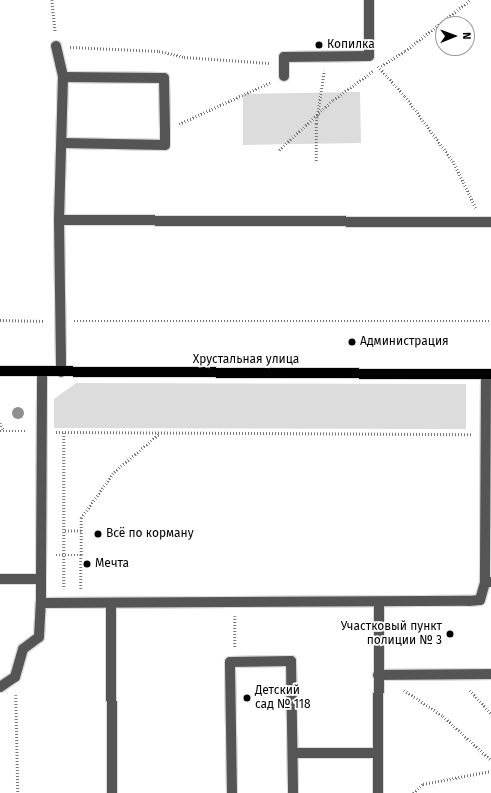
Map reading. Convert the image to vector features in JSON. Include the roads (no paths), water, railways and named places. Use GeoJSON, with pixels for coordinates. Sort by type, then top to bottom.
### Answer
{"type":"FeatureCollection","features":[{"type":"Feature","properties":{"kind":"main road","name":"Хрустальная улица"},"geometry":{"type":"LineString","coordinates":[[0,371],[488,374]]}},
{"type":"Feature","properties":{"kind":"lane"},"geometry":{"type":"LineString","coordinates":[[284,76],[284,57],[369,56],[369,0]]}},
{"type":"Feature","properties":{"kind":"lane"},"geometry":{"type":"LineString","coordinates":[[56,46],[63,78],[63,143],[60,220],[61,372]]}},
{"type":"Feature","properties":{"kind":"lane"},"geometry":{"type":"LineString","coordinates":[[63,78],[164,78],[165,131],[164,145],[63,143]]}},
{"type":"Feature","properties":{"kind":"lane"},"geometry":{"type":"LineString","coordinates":[[60,220],[487,221]]}},
{"type":"Feature","properties":{"kind":"lane"},"geometry":{"type":"LineString","coordinates":[[0,687],[15,677],[23,649],[39,637],[41,603],[42,372]]}},
{"type":"Feature","properties":{"kind":"lane"},"geometry":{"type":"LineString","coordinates":[[41,603],[235,603],[480,600],[488,582],[488,445],[486,434],[488,374]]}},
{"type":"Feature","properties":{"kind":"lane"},"geometry":{"type":"LineString","coordinates":[[0,579],[41,579]]}},
{"type":"Feature","properties":{"kind":"lane"},"geometry":{"type":"LineString","coordinates":[[378,602],[378,793]]}},
{"type":"Feature","properties":{"kind":"lane"},"geometry":{"type":"LineString","coordinates":[[111,603],[112,793]]}},
{"type":"Feature","properties":{"kind":"lane"},"geometry":{"type":"LineString","coordinates":[[232,793],[230,662],[292,661],[293,793]]}},
{"type":"Feature","properties":{"kind":"lane"},"geometry":{"type":"LineString","coordinates":[[378,675],[491,674]]}},
{"type":"Feature","properties":{"kind":"lane"},"geometry":{"type":"LineString","coordinates":[[0,676],[15,677]]}},
{"type":"Feature","properties":{"kind":"lane"},"geometry":{"type":"LineString","coordinates":[[293,754],[378,753]]}},
{"type":"Feature","properties":{"kind":"place","name":"Копилка"},"geometry":{"type":"Point","coordinates":[319,45]}},
{"type":"Feature","properties":{"kind":"place","name":"Администрация"},"geometry":{"type":"Point","coordinates":[352,342]}},
{"type":"Feature","properties":{"kind":"place","name":"Всё по корману"},"geometry":{"type":"Point","coordinates":[98,534]}},
{"type":"Feature","properties":{"kind":"place","name":"Мечта"},"geometry":{"type":"Point","coordinates":[87,564]}},
{"type":"Feature","properties":{"kind":"place","name":"Участковый пункт полиции № 3"},"geometry":{"type":"Point","coordinates":[450,634]}},
{"type":"Feature","properties":{"kind":"place","name":"Детский сад № 118"},"geometry":{"type":"Point","coordinates":[247,698]}}]}
